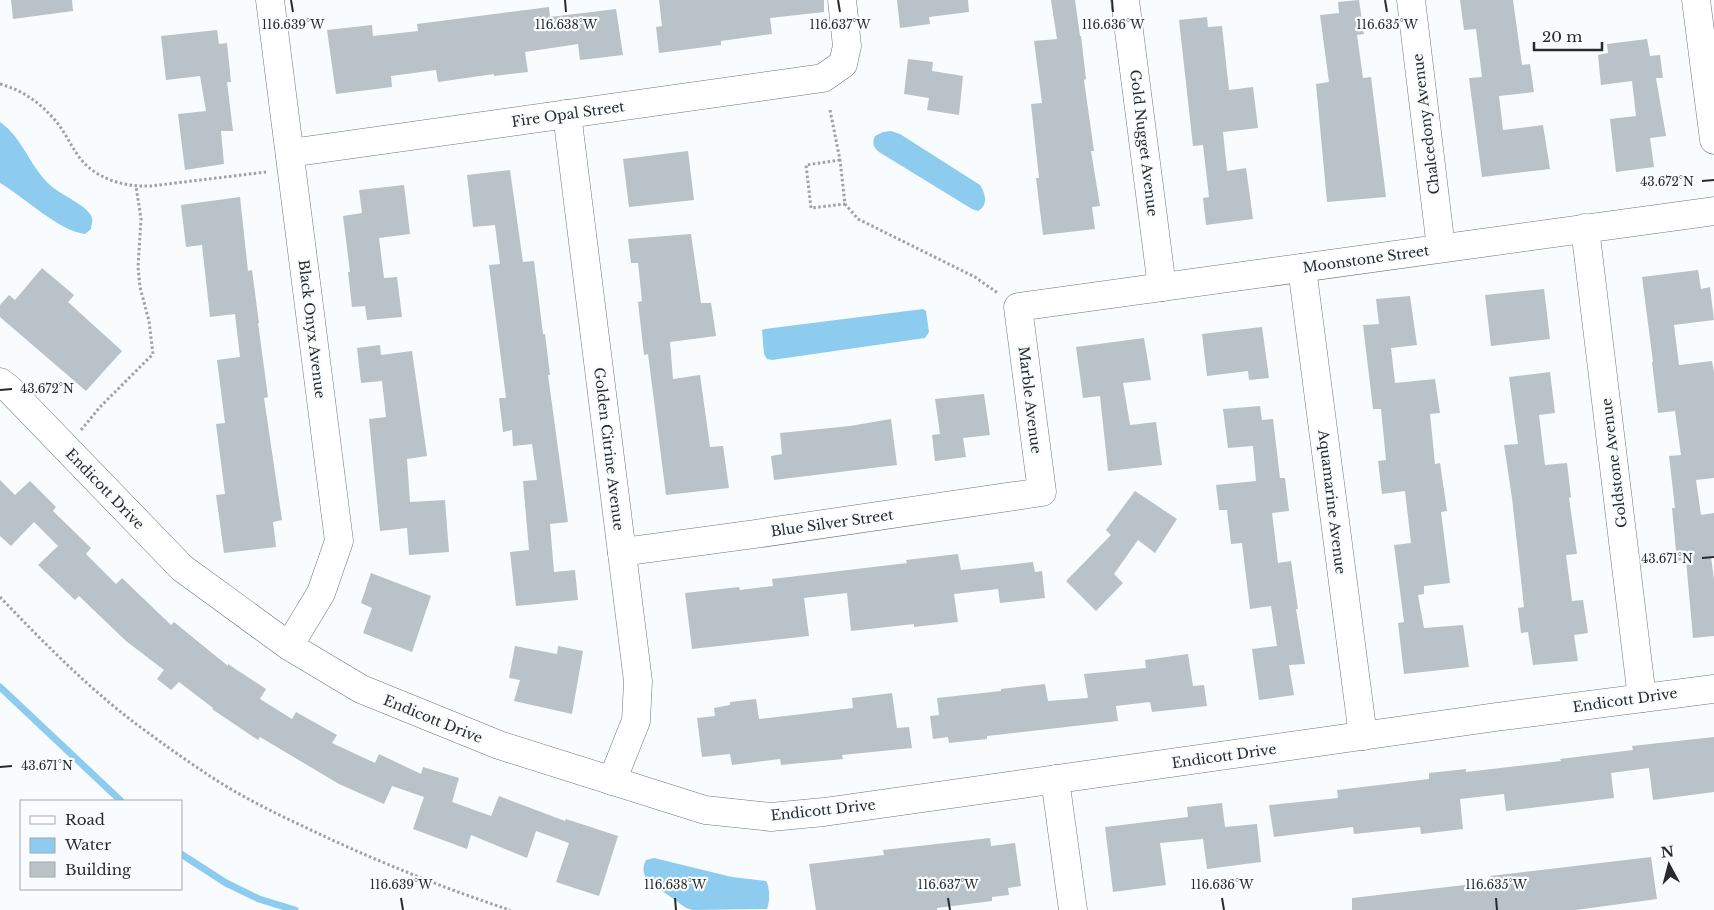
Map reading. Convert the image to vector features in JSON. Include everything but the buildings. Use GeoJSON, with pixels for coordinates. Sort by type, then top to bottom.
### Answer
{"type":"FeatureCollection","features":[{"type":"Feature","properties":{"kind":"street","name":"Black Onyx Avenue"},"geometry":{"type":"LineString","coordinates":[[270,0],[339,541],[321,593],[289,646]]}},
{"type":"Feature","properties":{"kind":"street","name":"Fire Opal Street"},"geometry":{"type":"LineString","coordinates":[[290,153],[823,78],[843,64],[848,46],[842,0]]}},
{"type":"Feature","properties":{"kind":"street","name":"Gold Nugget Avenue"},"geometry":{"type":"LineString","coordinates":[[1125,0],[1162,287]]}},
{"type":"Feature","properties":{"kind":"street","name":"Chalcedony Avenue"},"geometry":{"type":"LineString","coordinates":[[1411,0],[1441,248]]}},
{"type":"Feature","properties":{"kind":"street"},"geometry":{"type":"LineString","coordinates":[[1696,0],[1714,140]]}},
{"type":"Feature","properties":{"kind":"street","name":"Golden Citrine Avenue"},"geometry":{"type":"LineString","coordinates":[[567,114],[638,681],[636,721],[612,781]]}},
{"type":"Feature","properties":{"kind":"street","name":"Moonstone Street"},"geometry":{"type":"LineString","coordinates":[[1018,307],[1714,211]]}},
{"type":"Feature","properties":{"kind":"street","name":"Goldstone Avenue"},"geometry":{"type":"LineString","coordinates":[[1585,228],[1642,698]]}},
{"type":"Feature","properties":{"kind":"street","name":"Aquamarine Avenue"},"geometry":{"type":"LineString","coordinates":[[1302,268],[1362,736]]}},
{"type":"Feature","properties":{"kind":"street","name":"Marble Avenue"},"geometry":{"type":"LineString","coordinates":[[1018,307],[1042,492]]}},
{"type":"Feature","properties":{"kind":"street","name":"Endicott Drive"},"geometry":{"type":"LineString","coordinates":[[0,382],[8,388],[182,568],[289,646],[361,689],[499,745],[705,810],[771,817],[824,812],[1362,736],[1714,689]]}},
{"type":"Feature","properties":{"kind":"street","name":"Blue Silver Street"},"geometry":{"type":"LineString","coordinates":[[622,552],[1042,492]]}},
{"type":"Feature","properties":{"kind":"street"},"geometry":{"type":"LineString","coordinates":[[1055,779],[1073,910]]}},
{"type":"Feature","properties":{"kind":"path"},"geometry":{"type":"LineString","coordinates":[[0,84],[17,89],[36,101],[55,119],[84,162],[94,171],[120,183],[136,186],[266,172]]}},
{"type":"Feature","properties":{"kind":"path"},"geometry":{"type":"LineString","coordinates":[[830,110],[840,160],[845,204],[858,219],[975,277],[1018,307]]}},
{"type":"Feature","properties":{"kind":"path"},"geometry":{"type":"LineString","coordinates":[[840,160],[806,166],[811,208],[845,204]]}},
{"type":"Feature","properties":{"kind":"path"},"geometry":{"type":"LineString","coordinates":[[78,432],[153,354],[150,330],[140,287],[138,267],[142,219],[136,186]]}},
{"type":"Feature","properties":{"kind":"path"},"geometry":{"type":"LineString","coordinates":[[0,596],[47,645],[110,704],[146,732],[217,780],[287,819],[361,853],[462,894],[510,910]]}},
{"type":"Feature","properties":{"kind":"water"},"geometry":{"type":"Polygon","coordinates":[[[0,122],[15,136],[43,178],[90,214],[92,219],[91,229],[85,234],[64,227],[0,183],[0,122]]]}},
{"type":"Feature","properties":{"kind":"water"},"geometry":{"type":"Polygon","coordinates":[[[891,131],[900,134],[980,185],[985,199],[984,206],[978,211],[972,209],[879,152],[874,145],[875,136],[891,131]]]}},
{"type":"Feature","properties":{"kind":"water"},"geometry":{"type":"Polygon","coordinates":[[[923,309],[926,311],[929,332],[925,338],[772,360],[767,359],[764,354],[762,330],[765,329],[923,309]]]}},
{"type":"Feature","properties":{"kind":"water"},"geometry":{"type":"Polygon","coordinates":[[[654,858],[732,877],[766,881],[769,895],[767,909],[693,910],[686,908],[647,880],[644,865],[646,860],[654,858]]]}},
{"type":"Feature","properties":{"kind":"waterway"},"geometry":{"type":"LineString","coordinates":[[0,687],[120,800]]}},
{"type":"Feature","properties":{"kind":"waterway"},"geometry":{"type":"LineString","coordinates":[[182,855],[226,883],[259,899],[295,910]]}}]}
